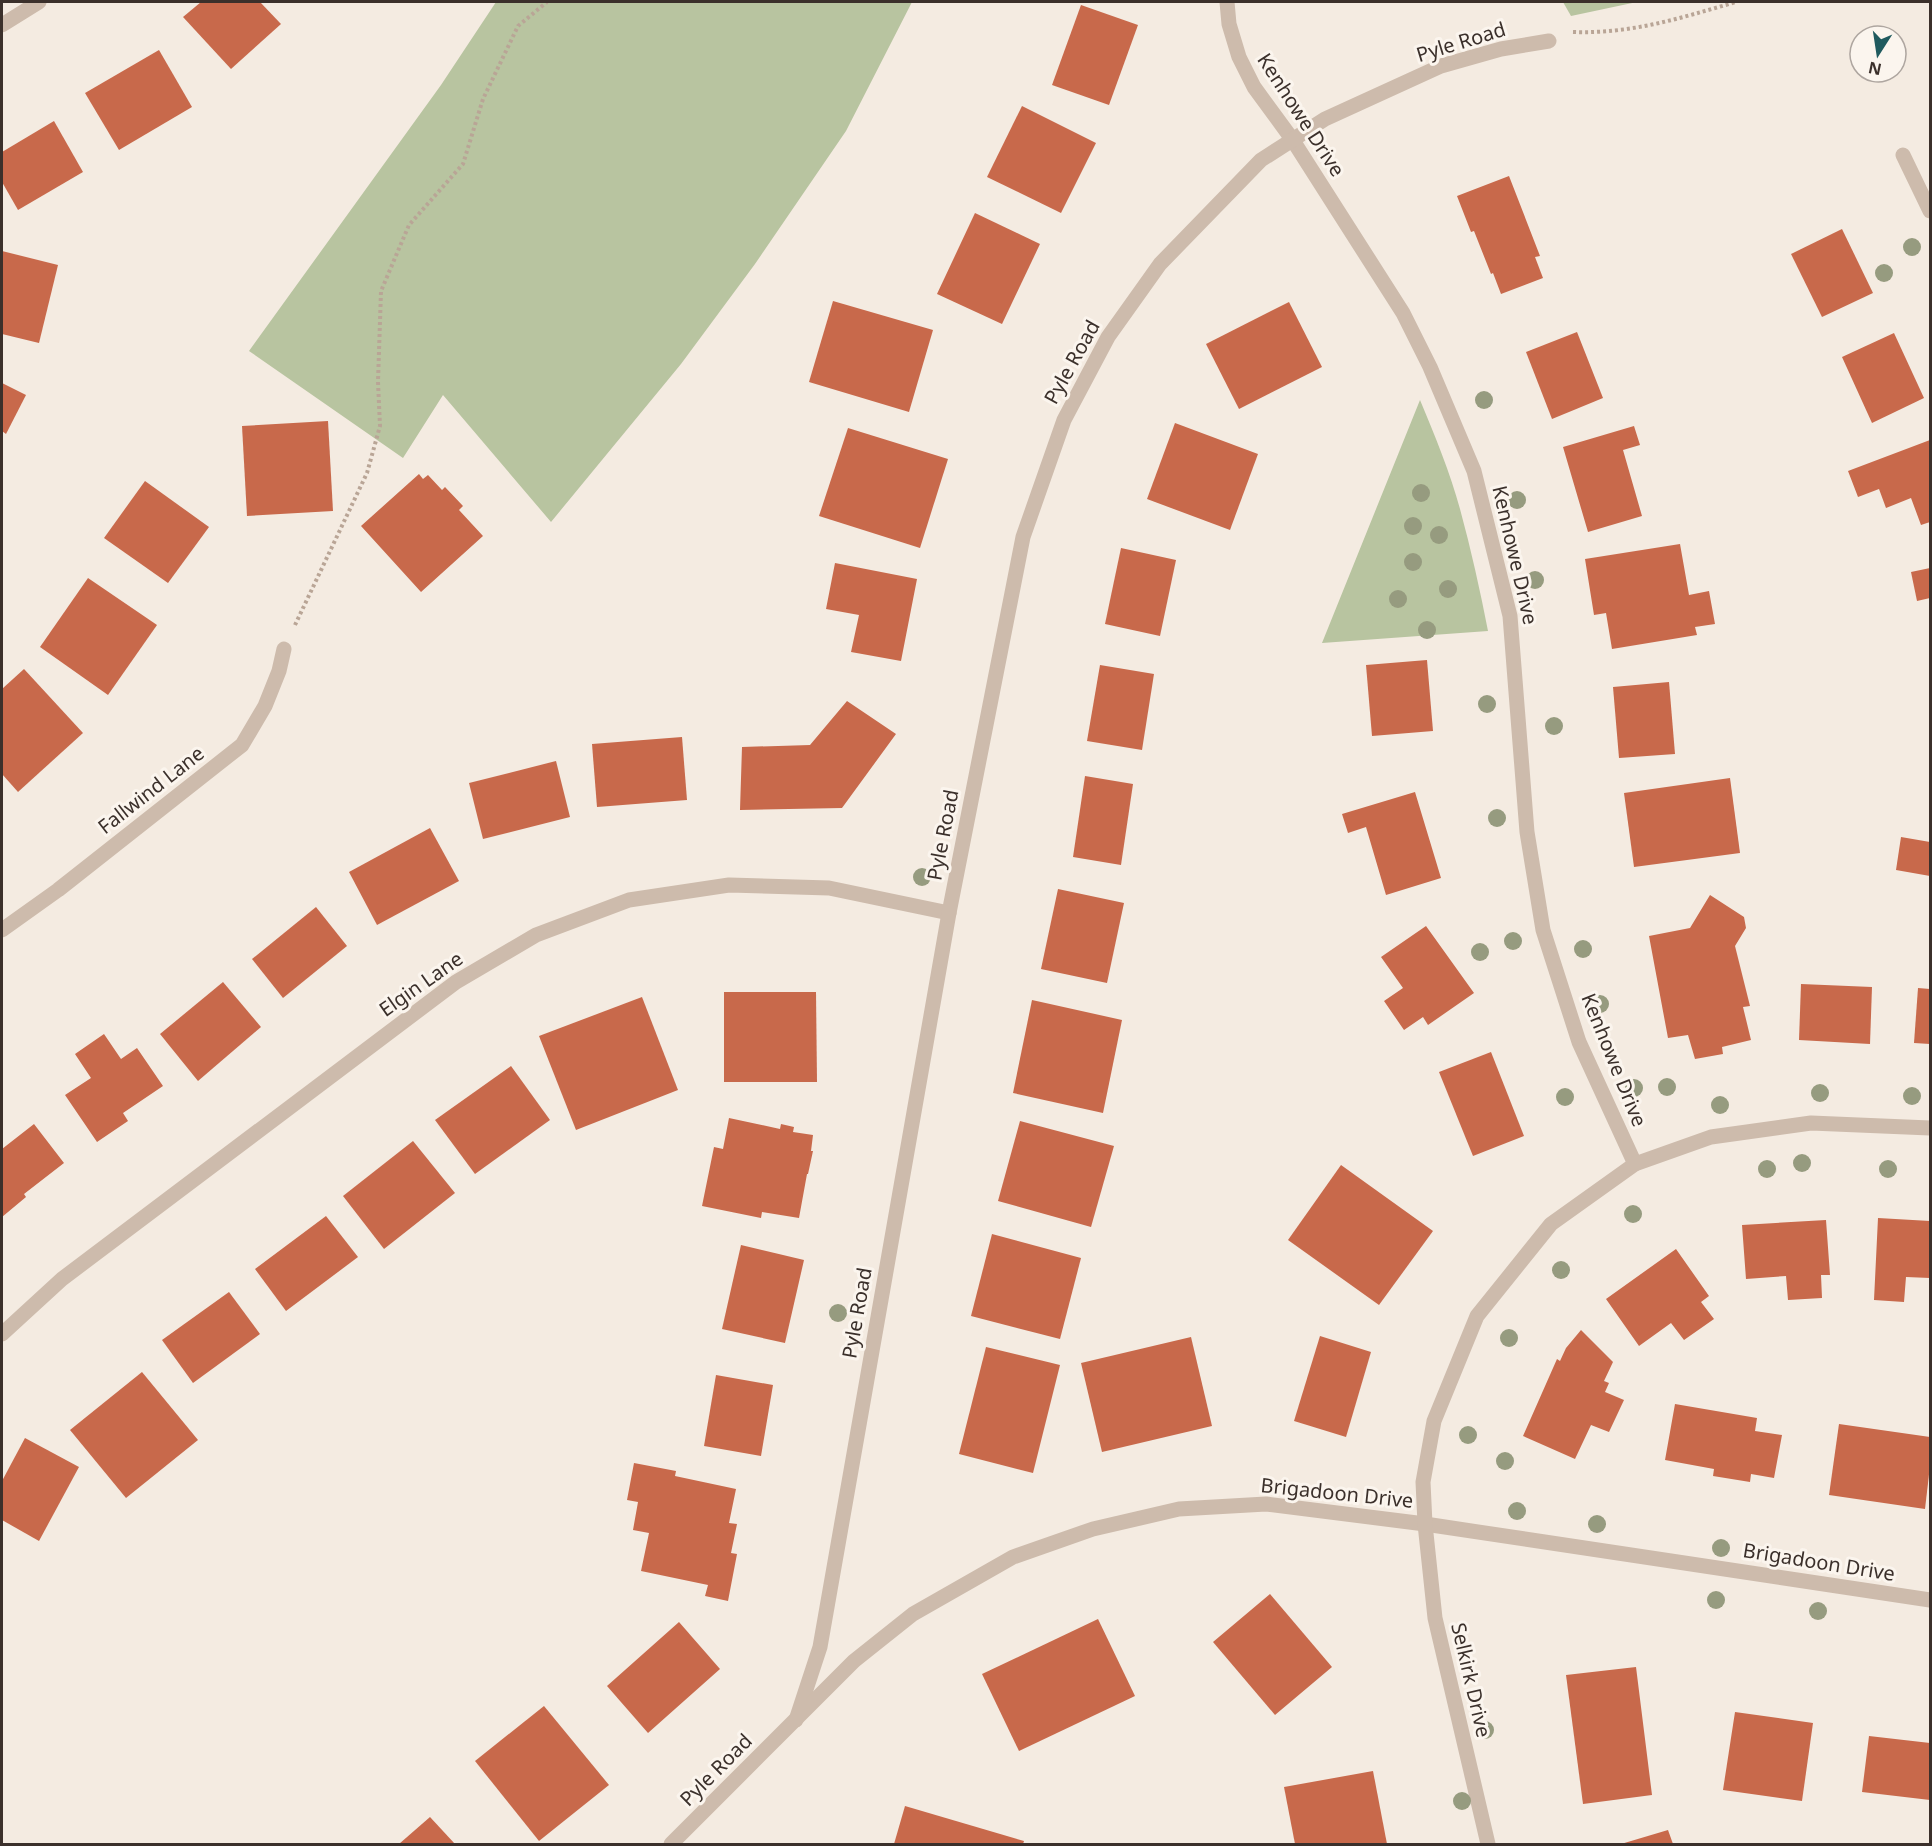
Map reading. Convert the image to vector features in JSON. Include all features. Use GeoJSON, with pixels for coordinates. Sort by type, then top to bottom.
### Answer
{"type":"FeatureCollection","features":[{"type":"Feature","properties":{"kind":"street"},"geometry":{"type":"LineString","coordinates":[[2,26],[39,2]]}},
{"type":"Feature","properties":{"kind":"street","name":"Kenhowe Drive"},"geometry":{"type":"LineString","coordinates":[[1227,2],[1229,24],[1239,57],[1254,87],[1292,140],[1403,313],[1430,367],[1474,471],[1510,616],[1527,832],[1543,930],[1579,1042],[1635,1164]]}},
{"type":"Feature","properties":{"kind":"street","name":"Pyle Road"},"geometry":{"type":"LineString","coordinates":[[671,1845],[796,1720],[820,1647],[949,914],[1023,537],[1064,420],[1108,337],[1160,264],[1261,160],[1325,119],[1441,66],[1502,49],[1549,41]]}},
{"type":"Feature","properties":{"kind":"street"},"geometry":{"type":"LineString","coordinates":[[1903,155],[1930,211]]}},
{"type":"Feature","properties":{"kind":"street","name":"Fallwind Lane"},"geometry":{"type":"LineString","coordinates":[[2,930],[58,890],[242,745],[266,706],[279,671],[284,649]]}},
{"type":"Feature","properties":{"kind":"street","name":"Elgin Lane"},"geometry":{"type":"LineString","coordinates":[[2,1334],[62,1279],[456,982],[536,935],[629,900],[729,885],[829,888],[949,914]]}},
{"type":"Feature","properties":{"kind":"street","name":"Selkirk Drive"},"geometry":{"type":"LineString","coordinates":[[1488,1845],[1435,1618],[1423,1482],[1434,1421],[1477,1316],[1551,1224],[1635,1164],[1711,1137],[1811,1123],[1930,1128]]}},
{"type":"Feature","properties":{"kind":"street","name":"Brigadoon Drive"},"geometry":{"type":"LineString","coordinates":[[796,1720],[854,1661],[913,1614],[1013,1557],[1093,1529],[1179,1509],[1266,1504],[1425,1524],[1930,1600]]}},
{"type":"Feature","properties":{"kind":"path"},"geometry":{"type":"LineString","coordinates":[[284,649],[367,474],[380,426],[378,382],[381,291],[409,225],[464,164],[483,99],[518,26],[547,2]]}},
{"type":"Feature","properties":{"kind":"path"},"geometry":{"type":"LineString","coordinates":[[1567,31],[1596,33],[1633,29],[1736,2]]}},
{"type":"Feature","properties":{"kind":"green space"},"geometry":{"type":"Polygon","coordinates":[[[496,2],[912,2],[846,131],[755,264],[681,364],[551,522],[443,395],[403,458],[249,351],[441,85],[496,2]]]}},
{"type":"Feature","properties":{"kind":"green space"},"geometry":{"type":"Polygon","coordinates":[[[1563,2],[1637,2],[1571,16],[1563,2]]]}},
{"type":"Feature","properties":{"kind":"green space"},"geometry":{"type":"Polygon","coordinates":[[[1420,400],[1456,495],[1472,554],[1488,631],[1322,643],[1420,400]]]}},
{"type":"Feature","properties":{"kind":"building"},"geometry":{"type":"Polygon","coordinates":[[[201,2],[260,2],[281,24],[231,69],[183,17],[201,2]]]}},
{"type":"Feature","properties":{"kind":"building"},"geometry":{"type":"Polygon","coordinates":[[[1081,5],[1138,25],[1109,105],[1052,85],[1081,5]]]}},
{"type":"Feature","properties":{"kind":"building"},"geometry":{"type":"Polygon","coordinates":[[[159,50],[192,107],[119,150],[85,93],[159,50]]]}},
{"type":"Feature","properties":{"kind":"building"},"geometry":{"type":"Polygon","coordinates":[[[1022,106],[1096,143],[1061,213],[987,177],[1022,106]]]}},
{"type":"Feature","properties":{"kind":"building"},"geometry":{"type":"Polygon","coordinates":[[[54,121],[83,172],[18,210],[2,182],[2,152],[54,121]]]}},
{"type":"Feature","properties":{"kind":"building"},"geometry":{"type":"Polygon","coordinates":[[[1509,176],[1540,256],[1535,257],[1543,278],[1501,294],[1474,231],[1471,232],[1457,196],[1509,176]]]}},
{"type":"Feature","properties":{"kind":"building"},"geometry":{"type":"Polygon","coordinates":[[[975,213],[1040,244],[1002,324],[937,294],[975,213]]]}},
{"type":"Feature","properties":{"kind":"building"},"geometry":{"type":"Polygon","coordinates":[[[1842,229],[1873,293],[1822,317],[1791,254],[1842,229]]]}},
{"type":"Feature","properties":{"kind":"building"},"geometry":{"type":"Polygon","coordinates":[[[2,251],[58,265],[39,343],[2,334],[2,251]]]}},
{"type":"Feature","properties":{"kind":"building"},"geometry":{"type":"Polygon","coordinates":[[[833,301],[933,330],[909,412],[809,382],[833,301]]]}},
{"type":"Feature","properties":{"kind":"building"},"geometry":{"type":"Polygon","coordinates":[[[1289,302],[1322,367],[1239,409],[1206,344],[1289,302]]]}},
{"type":"Feature","properties":{"kind":"building"},"geometry":{"type":"Polygon","coordinates":[[[1577,332],[1603,398],[1552,419],[1526,352],[1577,332]]]}},
{"type":"Feature","properties":{"kind":"building"},"geometry":{"type":"Polygon","coordinates":[[[1894,333],[1924,398],[1872,423],[1842,357],[1894,333]]]}},
{"type":"Feature","properties":{"kind":"building"},"geometry":{"type":"Polygon","coordinates":[[[2,383],[26,395],[6,434],[2,431],[2,383]]]}},
{"type":"Feature","properties":{"kind":"building"},"geometry":{"type":"Polygon","coordinates":[[[328,421],[333,511],[247,516],[242,426],[328,421]]]}},
{"type":"Feature","properties":{"kind":"building"},"geometry":{"type":"Polygon","coordinates":[[[1175,423],[1258,454],[1230,530],[1147,499],[1175,423]]]}},
{"type":"Feature","properties":{"kind":"building"},"geometry":{"type":"Polygon","coordinates":[[[1634,426],[1640,445],[1623,450],[1642,516],[1588,532],[1563,447],[1634,426]]]}},
{"type":"Feature","properties":{"kind":"building"},"geometry":{"type":"Polygon","coordinates":[[[848,428],[948,459],[920,548],[819,516],[848,428]]]}},
{"type":"Feature","properties":{"kind":"building"},"geometry":{"type":"Polygon","coordinates":[[[1930,440],[1930,522],[1921,525],[1911,498],[1886,508],[1879,489],[1858,497],[1848,471],[1930,440]]]}},
{"type":"Feature","properties":{"kind":"building"},"geometry":{"type":"Polygon","coordinates":[[[419,474],[423,479],[428,475],[442,490],[445,487],[463,506],[459,510],[483,536],[421,592],[361,526],[419,474]]]}},
{"type":"Feature","properties":{"kind":"building"},"geometry":{"type":"Polygon","coordinates":[[[145,481],[209,527],[168,583],[104,538],[145,481]]]}},
{"type":"Feature","properties":{"kind":"building"},"geometry":{"type":"Polygon","coordinates":[[[1680,544],[1689,595],[1709,591],[1715,624],[1695,627],[1697,635],[1612,649],[1606,613],[1594,615],[1585,559],[1680,544]]]}},
{"type":"Feature","properties":{"kind":"building"},"geometry":{"type":"Polygon","coordinates":[[[1121,548],[1176,560],[1160,636],[1105,624],[1121,548]]]}},
{"type":"Feature","properties":{"kind":"building"},"geometry":{"type":"Polygon","coordinates":[[[835,563],[917,579],[901,661],[851,652],[859,615],[826,609],[835,563]]]}},
{"type":"Feature","properties":{"kind":"building"},"geometry":{"type":"Polygon","coordinates":[[[1930,568],[1930,598],[1917,601],[1911,572],[1930,568]]]}},
{"type":"Feature","properties":{"kind":"building"},"geometry":{"type":"Polygon","coordinates":[[[88,578],[157,625],[108,695],[40,647],[88,578]]]}},
{"type":"Feature","properties":{"kind":"building"},"geometry":{"type":"Polygon","coordinates":[[[1427,660],[1433,731],[1372,736],[1366,665],[1427,660]]]}},
{"type":"Feature","properties":{"kind":"building"},"geometry":{"type":"Polygon","coordinates":[[[1100,665],[1154,674],[1142,750],[1087,741],[1100,665]]]}},
{"type":"Feature","properties":{"kind":"building"},"geometry":{"type":"Polygon","coordinates":[[[24,669],[83,733],[18,792],[2,774],[2,689],[24,669]]]}},
{"type":"Feature","properties":{"kind":"building"},"geometry":{"type":"Polygon","coordinates":[[[1669,682],[1675,754],[1619,758],[1613,687],[1669,682]]]}},
{"type":"Feature","properties":{"kind":"building"},"geometry":{"type":"Polygon","coordinates":[[[847,701],[896,734],[842,808],[740,810],[742,747],[810,745],[847,701]]]}},
{"type":"Feature","properties":{"kind":"building"},"geometry":{"type":"Polygon","coordinates":[[[682,737],[687,800],[597,807],[592,744],[682,737]]]}},
{"type":"Feature","properties":{"kind":"building"},"geometry":{"type":"Polygon","coordinates":[[[556,761],[570,817],[483,839],[469,783],[556,761]]]}},
{"type":"Feature","properties":{"kind":"building"},"geometry":{"type":"Polygon","coordinates":[[[1085,776],[1133,784],[1121,865],[1073,857],[1085,776]]]}},
{"type":"Feature","properties":{"kind":"building"},"geometry":{"type":"Polygon","coordinates":[[[1730,778],[1740,853],[1634,867],[1624,793],[1730,778]]]}},
{"type":"Feature","properties":{"kind":"building"},"geometry":{"type":"Polygon","coordinates":[[[1415,792],[1441,878],[1386,895],[1366,827],[1348,833],[1342,814],[1415,792]]]}},
{"type":"Feature","properties":{"kind":"building"},"geometry":{"type":"Polygon","coordinates":[[[430,828],[459,881],[377,925],[349,872],[430,828]]]}},
{"type":"Feature","properties":{"kind":"building"},"geometry":{"type":"Polygon","coordinates":[[[1901,837],[1930,842],[1930,876],[1896,870],[1901,837]]]}},
{"type":"Feature","properties":{"kind":"building"},"geometry":{"type":"Polygon","coordinates":[[[1058,889],[1124,903],[1107,983],[1041,969],[1058,889]]]}},
{"type":"Feature","properties":{"kind":"building"},"geometry":{"type":"Polygon","coordinates":[[[1710,895],[1744,917],[1746,928],[1735,946],[1750,1006],[1743,1007],[1751,1040],[1722,1047],[1723,1054],[1695,1059],[1688,1035],[1668,1038],[1649,936],[1690,928],[1710,895]]]}},
{"type":"Feature","properties":{"kind":"building"},"geometry":{"type":"Polygon","coordinates":[[[316,907],[347,946],[283,998],[252,959],[316,907]]]}},
{"type":"Feature","properties":{"kind":"building"},"geometry":{"type":"Polygon","coordinates":[[[1426,926],[1474,993],[1428,1025],[1423,1017],[1404,1030],[1384,1001],[1403,988],[1381,957],[1426,926]]]}},
{"type":"Feature","properties":{"kind":"building"},"geometry":{"type":"Polygon","coordinates":[[[223,982],[261,1027],[198,1081],[160,1034],[223,982]]]}},
{"type":"Feature","properties":{"kind":"building"},"geometry":{"type":"Polygon","coordinates":[[[1801,984],[1872,987],[1870,1044],[1799,1040],[1801,984]]]}},
{"type":"Feature","properties":{"kind":"building"},"geometry":{"type":"Polygon","coordinates":[[[1918,988],[1930,989],[1930,1044],[1914,1043],[1918,988]]]}},
{"type":"Feature","properties":{"kind":"building"},"geometry":{"type":"Polygon","coordinates":[[[724,992],[816,992],[817,1082],[724,1082],[724,992]]]}},
{"type":"Feature","properties":{"kind":"building"},"geometry":{"type":"Polygon","coordinates":[[[642,997],[678,1090],[576,1130],[539,1036],[642,997]]]}},
{"type":"Feature","properties":{"kind":"building"},"geometry":{"type":"Polygon","coordinates":[[[1032,1000],[1122,1020],[1103,1113],[1013,1093],[1032,1000]]]}},
{"type":"Feature","properties":{"kind":"building"},"geometry":{"type":"Polygon","coordinates":[[[104,1034],[121,1059],[137,1048],[163,1086],[123,1113],[128,1121],[97,1142],[65,1095],[91,1078],[75,1054],[104,1034]]]}},
{"type":"Feature","properties":{"kind":"building"},"geometry":{"type":"Polygon","coordinates":[[[1491,1052],[1524,1136],[1473,1156],[1439,1072],[1491,1052]]]}},
{"type":"Feature","properties":{"kind":"building"},"geometry":{"type":"Polygon","coordinates":[[[511,1066],[550,1120],[475,1174],[435,1120],[511,1066]]]}},
{"type":"Feature","properties":{"kind":"building"},"geometry":{"type":"Polygon","coordinates":[[[729,1118],[780,1129],[781,1124],[794,1127],[793,1132],[813,1135],[811,1151],[813,1151],[799,1218],[762,1212],[761,1218],[702,1206],[714,1147],[723,1149],[729,1118]]]}},
{"type":"Feature","properties":{"kind":"building"},"geometry":{"type":"Polygon","coordinates":[[[1020,1121],[1114,1146],[1091,1227],[998,1201],[1020,1121]]]}},
{"type":"Feature","properties":{"kind":"building"},"geometry":{"type":"Polygon","coordinates":[[[34,1124],[64,1163],[24,1194],[26,1197],[2,1217],[2,1149],[34,1124]]]}},
{"type":"Feature","properties":{"kind":"building"},"geometry":{"type":"Polygon","coordinates":[[[413,1141],[455,1193],[384,1249],[343,1196],[413,1141]]]}},
{"type":"Feature","properties":{"kind":"building"},"geometry":{"type":"Polygon","coordinates":[[[1341,1165],[1433,1231],[1379,1305],[1288,1240],[1341,1165]]]}},
{"type":"Feature","properties":{"kind":"building"},"geometry":{"type":"Polygon","coordinates":[[[326,1216],[358,1257],[286,1311],[255,1269],[326,1216]]]}},
{"type":"Feature","properties":{"kind":"building"},"geometry":{"type":"Polygon","coordinates":[[[1878,1218],[1930,1221],[1930,1278],[1906,1277],[1904,1302],[1874,1300],[1878,1218]]]}},
{"type":"Feature","properties":{"kind":"building"},"geometry":{"type":"Polygon","coordinates":[[[1826,1220],[1830,1275],[1821,1275],[1822,1298],[1788,1300],[1786,1276],[1746,1279],[1742,1225],[1826,1220]]]}},
{"type":"Feature","properties":{"kind":"building"},"geometry":{"type":"Polygon","coordinates":[[[992,1234],[1081,1258],[1060,1339],[971,1316],[992,1234]]]}},
{"type":"Feature","properties":{"kind":"building"},"geometry":{"type":"Polygon","coordinates":[[[741,1245],[804,1260],[785,1343],[722,1329],[741,1245]]]}},
{"type":"Feature","properties":{"kind":"building"},"geometry":{"type":"Polygon","coordinates":[[[1676,1249],[1709,1296],[1701,1302],[1714,1319],[1684,1340],[1671,1323],[1639,1346],[1606,1299],[1676,1249]]]}},
{"type":"Feature","properties":{"kind":"building"},"geometry":{"type":"Polygon","coordinates":[[[229,1292],[260,1334],[193,1383],[162,1340],[229,1292]]]}},
{"type":"Feature","properties":{"kind":"building"},"geometry":{"type":"Polygon","coordinates":[[[1581,1330],[1613,1362],[1604,1381],[1609,1383],[1605,1392],[1624,1400],[1609,1432],[1591,1425],[1575,1459],[1523,1436],[1557,1359],[1560,1361],[1566,1348],[1581,1330]]]}},
{"type":"Feature","properties":{"kind":"building"},"geometry":{"type":"Polygon","coordinates":[[[1320,1336],[1371,1352],[1346,1437],[1294,1421],[1320,1336]]]}},
{"type":"Feature","properties":{"kind":"building"},"geometry":{"type":"Polygon","coordinates":[[[1191,1337],[1212,1426],[1102,1452],[1081,1363],[1191,1337]]]}},
{"type":"Feature","properties":{"kind":"building"},"geometry":{"type":"Polygon","coordinates":[[[986,1347],[1060,1365],[1033,1473],[959,1454],[986,1347]]]}},
{"type":"Feature","properties":{"kind":"building"},"geometry":{"type":"Polygon","coordinates":[[[142,1372],[198,1440],[126,1498],[70,1430],[142,1372]]]}},
{"type":"Feature","properties":{"kind":"building"},"geometry":{"type":"Polygon","coordinates":[[[716,1375],[773,1385],[761,1456],[704,1446],[716,1375]]]}},
{"type":"Feature","properties":{"kind":"building"},"geometry":{"type":"Polygon","coordinates":[[[1675,1404],[1757,1418],[1755,1431],[1782,1435],[1774,1478],[1751,1474],[1750,1482],[1713,1476],[1714,1469],[1665,1460],[1675,1404]]]}},
{"type":"Feature","properties":{"kind":"building"},"geometry":{"type":"Polygon","coordinates":[[[1839,1424],[1930,1437],[1930,1466],[1925,1509],[1829,1495],[1839,1424]]]}},
{"type":"Feature","properties":{"kind":"building"},"geometry":{"type":"Polygon","coordinates":[[[25,1438],[79,1467],[39,1541],[2,1520],[2,1481],[25,1438]]]}},
{"type":"Feature","properties":{"kind":"building"},"geometry":{"type":"Polygon","coordinates":[[[634,1463],[676,1471],[675,1476],[736,1489],[729,1523],[737,1524],[731,1553],[737,1554],[728,1601],[705,1596],[708,1585],[641,1571],[649,1533],[633,1530],[638,1502],[627,1500],[634,1463]]]}},
{"type":"Feature","properties":{"kind":"building"},"geometry":{"type":"Polygon","coordinates":[[[1270,1594],[1332,1667],[1275,1715],[1213,1642],[1270,1594]]]}},
{"type":"Feature","properties":{"kind":"building"},"geometry":{"type":"Polygon","coordinates":[[[1098,1619],[1135,1696],[1019,1751],[982,1674],[1098,1619]]]}},
{"type":"Feature","properties":{"kind":"building"},"geometry":{"type":"Polygon","coordinates":[[[679,1622],[720,1669],[648,1733],[607,1686],[679,1622]]]}},
{"type":"Feature","properties":{"kind":"building"},"geometry":{"type":"Polygon","coordinates":[[[1636,1667],[1652,1795],[1583,1804],[1566,1675],[1636,1667]]]}},
{"type":"Feature","properties":{"kind":"building"},"geometry":{"type":"Polygon","coordinates":[[[544,1706],[609,1785],[539,1841],[475,1761],[544,1706]]]}},
{"type":"Feature","properties":{"kind":"building"},"geometry":{"type":"Polygon","coordinates":[[[1735,1712],[1813,1723],[1802,1801],[1723,1790],[1735,1712]]]}},
{"type":"Feature","properties":{"kind":"building"},"geometry":{"type":"Polygon","coordinates":[[[1869,1736],[1930,1743],[1930,1800],[1862,1792],[1869,1736]]]}},
{"type":"Feature","properties":{"kind":"building"},"geometry":{"type":"Polygon","coordinates":[[[1373,1771],[1387,1844],[1295,1844],[1284,1787],[1373,1771]]]}},
{"type":"Feature","properties":{"kind":"building"},"geometry":{"type":"Polygon","coordinates":[[[905,1806],[1024,1841],[1023,1844],[894,1844],[905,1806]]]}},
{"type":"Feature","properties":{"kind":"building"},"geometry":{"type":"Polygon","coordinates":[[[430,1817],[455,1844],[399,1844],[430,1817]]]}},
{"type":"Feature","properties":{"kind":"building"},"geometry":{"type":"Polygon","coordinates":[[[1668,1830],[1673,1844],[1621,1844],[1668,1830]]]}}]}
